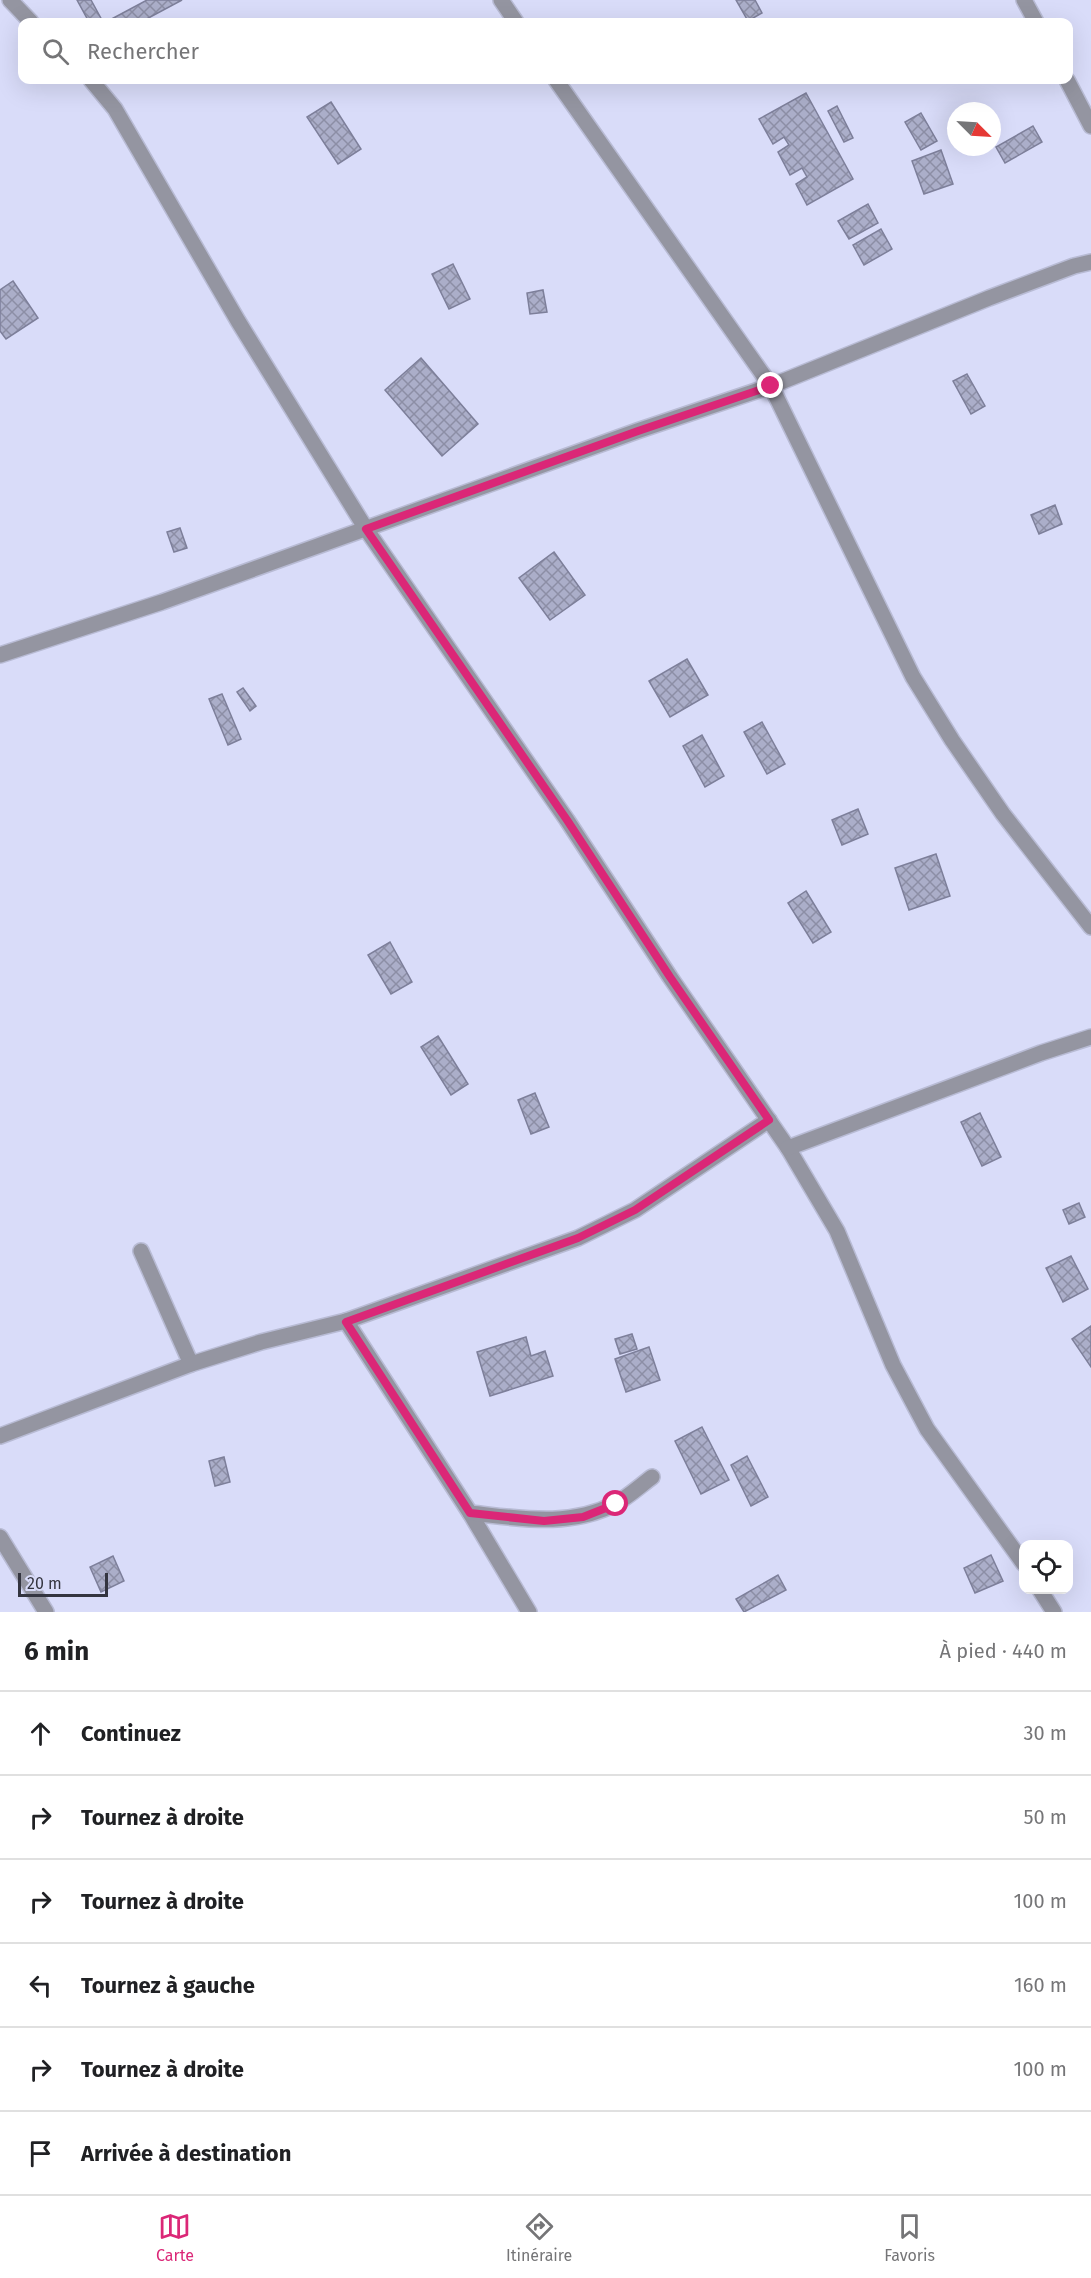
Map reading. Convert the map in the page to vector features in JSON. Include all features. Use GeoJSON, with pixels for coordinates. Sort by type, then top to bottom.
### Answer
{"type":"FeatureCollection","features":[{"type":"Feature","properties":{"kind":"street"},"geometry":{"type":"LineString","coordinates":[[10,0],[27,18]]}},
{"type":"Feature","properties":{"kind":"street"},"geometry":{"type":"LineString","coordinates":[[501,0],[513,18]]}},
{"type":"Feature","properties":{"kind":"street"},"geometry":{"type":"LineString","coordinates":[[1024,0],[1034,18]]}},
{"type":"Feature","properties":{"kind":"street"},"geometry":{"type":"LineString","coordinates":[[94,84],[115,109],[238,321],[366,529],[567,820],[676,986],[788,1148],[837,1231],[893,1365],[927,1429],[1019,1558]]}},
{"type":"Feature","properties":{"kind":"street"},"geometry":{"type":"LineString","coordinates":[[559,84],[771,386],[913,677],[952,740],[1003,814],[1091,927]]}},
{"type":"Feature","properties":{"kind":"street"},"geometry":{"type":"LineString","coordinates":[[1069,84],[1091,126]]}},
{"type":"Feature","properties":{"kind":"street"},"geometry":{"type":"LineString","coordinates":[[0,655],[162,602],[638,431],[771,386],[989,298],[1074,266],[1091,262]]}},
{"type":"Feature","properties":{"kind":"street"},"geometry":{"type":"LineString","coordinates":[[788,1148],[1041,1053],[1091,1037]]}},
{"type":"Feature","properties":{"kind":"street"},"geometry":{"type":"LineString","coordinates":[[0,1436],[191,1364],[261,1342],[346,1322],[578,1238],[635,1210],[769,1120]]}},
{"type":"Feature","properties":{"kind":"street"},"geometry":{"type":"LineString","coordinates":[[141,1251],[191,1364]]}},
{"type":"Feature","properties":{"kind":"street"},"geometry":{"type":"LineString","coordinates":[[346,1322],[470,1513],[529,1612]]}},
{"type":"Feature","properties":{"kind":"street"},"geometry":{"type":"LineString","coordinates":[[470,1513],[544,1521],[583,1517],[616,1504],[652,1477]]}},
{"type":"Feature","properties":{"kind":"street"},"geometry":{"type":"LineString","coordinates":[[0,1537],[46,1612]]}},
{"type":"Feature","properties":{"kind":"street"},"geometry":{"type":"LineString","coordinates":[[1043,1594],[1054,1612]]}},
{"type":"Feature","properties":{"kind":"building"},"geometry":{"type":"Polygon","coordinates":[[[77,0],[91,0],[101,18],[87,18],[77,0]]]}},
{"type":"Feature","properties":{"kind":"building"},"geometry":{"type":"Polygon","coordinates":[[[147,0],[182,0],[148,18],[113,18],[147,0]]]}},
{"type":"Feature","properties":{"kind":"building"},"geometry":{"type":"Polygon","coordinates":[[[736,0],[755,0],[762,13],[753,18],[746,18],[736,0]]]}},
{"type":"Feature","properties":{"kind":"building"},"geometry":{"type":"Polygon","coordinates":[[[806,93],[853,179],[807,205],[796,184],[807,177],[802,168],[790,175],[778,152],[789,145],[784,137],[773,144],[759,119],[806,93]]]}},
{"type":"Feature","properties":{"kind":"building"},"geometry":{"type":"Polygon","coordinates":[[[331,102],[361,149],[338,164],[307,117],[331,102]]]}},
{"type":"Feature","properties":{"kind":"building"},"geometry":{"type":"Polygon","coordinates":[[[837,106],[853,138],[844,142],[828,111],[837,106]]]}},
{"type":"Feature","properties":{"kind":"building"},"geometry":{"type":"Polygon","coordinates":[[[921,113],[937,141],[921,150],[905,122],[921,113]]]}},
{"type":"Feature","properties":{"kind":"building"},"geometry":{"type":"Polygon","coordinates":[[[1033,126],[1042,142],[1005,163],[1001,156],[1001,144],[1033,126]]]}},
{"type":"Feature","properties":{"kind":"building"},"geometry":{"type":"Polygon","coordinates":[[[941,150],[953,184],[924,194],[912,161],[941,150]]]}},
{"type":"Feature","properties":{"kind":"building"},"geometry":{"type":"Polygon","coordinates":[[[868,204],[878,223],[849,239],[838,221],[868,204]]]}},
{"type":"Feature","properties":{"kind":"building"},"geometry":{"type":"Polygon","coordinates":[[[881,229],[892,249],[864,265],[853,245],[881,229]]]}},
{"type":"Feature","properties":{"kind":"building"},"geometry":{"type":"Polygon","coordinates":[[[453,264],[470,299],[449,309],[432,274],[453,264]]]}},
{"type":"Feature","properties":{"kind":"building"},"geometry":{"type":"Polygon","coordinates":[[[13,281],[38,318],[6,339],[0,331],[0,290],[13,281]]]}},
{"type":"Feature","properties":{"kind":"building"},"geometry":{"type":"Polygon","coordinates":[[[543,290],[547,312],[530,314],[527,293],[543,290]]]}},
{"type":"Feature","properties":{"kind":"building"},"geometry":{"type":"Polygon","coordinates":[[[421,358],[478,424],[442,456],[385,390],[421,358]]]}},
{"type":"Feature","properties":{"kind":"building"},"geometry":{"type":"Polygon","coordinates":[[[967,374],[985,406],[971,414],[953,381],[967,374]]]}},
{"type":"Feature","properties":{"kind":"building"},"geometry":{"type":"Polygon","coordinates":[[[1055,505],[1062,524],[1039,534],[1031,515],[1055,505]]]}},
{"type":"Feature","properties":{"kind":"building"},"geometry":{"type":"Polygon","coordinates":[[[180,528],[187,548],[174,552],[167,532],[180,528]]]}},
{"type":"Feature","properties":{"kind":"building"},"geometry":{"type":"Polygon","coordinates":[[[554,552],[585,595],[550,620],[519,578],[554,552]]]}},
{"type":"Feature","properties":{"kind":"building"},"geometry":{"type":"Polygon","coordinates":[[[687,659],[708,695],[670,717],[649,681],[687,659]]]}},
{"type":"Feature","properties":{"kind":"building"},"geometry":{"type":"Polygon","coordinates":[[[243,688],[256,706],[250,711],[237,692],[243,688]]]}},
{"type":"Feature","properties":{"kind":"building"},"geometry":{"type":"Polygon","coordinates":[[[222,694],[241,739],[228,745],[209,699],[222,694]]]}},
{"type":"Feature","properties":{"kind":"building"},"geometry":{"type":"Polygon","coordinates":[[[762,722],[785,764],[767,774],[744,732],[762,722]]]}},
{"type":"Feature","properties":{"kind":"building"},"geometry":{"type":"Polygon","coordinates":[[[702,735],[724,776],[705,787],[683,746],[702,735]]]}},
{"type":"Feature","properties":{"kind":"building"},"geometry":{"type":"Polygon","coordinates":[[[858,809],[868,834],[842,845],[832,820],[858,809]]]}},
{"type":"Feature","properties":{"kind":"building"},"geometry":{"type":"Polygon","coordinates":[[[936,854],[950,896],[909,910],[895,868],[936,854]]]}},
{"type":"Feature","properties":{"kind":"building"},"geometry":{"type":"Polygon","coordinates":[[[806,891],[831,932],[813,943],[788,903],[806,891]]]}},
{"type":"Feature","properties":{"kind":"building"},"geometry":{"type":"Polygon","coordinates":[[[390,942],[412,982],[391,994],[368,955],[390,942]]]}},
{"type":"Feature","properties":{"kind":"building"},"geometry":{"type":"Polygon","coordinates":[[[438,1036],[468,1084],[451,1095],[421,1047],[438,1036]]]}},
{"type":"Feature","properties":{"kind":"building"},"geometry":{"type":"Polygon","coordinates":[[[535,1093],[549,1127],[531,1134],[518,1100],[535,1093]]]}},
{"type":"Feature","properties":{"kind":"building"},"geometry":{"type":"Polygon","coordinates":[[[980,1113],[1001,1157],[982,1166],[961,1122],[980,1113]]]}},
{"type":"Feature","properties":{"kind":"building"},"geometry":{"type":"Polygon","coordinates":[[[1079,1203],[1085,1217],[1069,1224],[1063,1210],[1079,1203]]]}},
{"type":"Feature","properties":{"kind":"building"},"geometry":{"type":"Polygon","coordinates":[[[1071,1256],[1088,1289],[1063,1302],[1046,1268],[1071,1256]]]}},
{"type":"Feature","properties":{"kind":"building"},"geometry":{"type":"Polygon","coordinates":[[[1091,1326],[1091,1367],[1072,1339],[1091,1326]]]}},
{"type":"Feature","properties":{"kind":"building"},"geometry":{"type":"Polygon","coordinates":[[[632,1334],[637,1349],[620,1354],[615,1339],[632,1334]]]}},
{"type":"Feature","properties":{"kind":"building"},"geometry":{"type":"Polygon","coordinates":[[[526,1337],[531,1356],[545,1351],[553,1376],[490,1396],[477,1352],[526,1337]]]}},
{"type":"Feature","properties":{"kind":"building"},"geometry":{"type":"Polygon","coordinates":[[[649,1347],[660,1380],[626,1392],[615,1359],[649,1347]]]}},
{"type":"Feature","properties":{"kind":"building"},"geometry":{"type":"Polygon","coordinates":[[[702,1427],[729,1480],[701,1494],[675,1441],[702,1427]]]}},
{"type":"Feature","properties":{"kind":"building"},"geometry":{"type":"Polygon","coordinates":[[[747,1456],[768,1497],[751,1506],[731,1465],[747,1456]]]}},
{"type":"Feature","properties":{"kind":"building"},"geometry":{"type":"Polygon","coordinates":[[[224,1457],[230,1482],[215,1486],[209,1461],[224,1457]]]}},
{"type":"Feature","properties":{"kind":"building"},"geometry":{"type":"Polygon","coordinates":[[[991,1555],[1003,1581],[975,1593],[964,1568],[991,1555]]]}},
{"type":"Feature","properties":{"kind":"building"},"geometry":{"type":"Polygon","coordinates":[[[113,1556],[124,1581],[101,1592],[90,1567],[113,1556]]]}},
{"type":"Feature","properties":{"kind":"building"},"geometry":{"type":"Polygon","coordinates":[[[778,1575],[786,1590],[744,1612],[736,1599],[778,1575]]]}},
{"type":"Feature","properties":{"kind":"route"},"geometry":{"type":"LineString","coordinates":[[616,1504],[583,1517],[544,1521],[470,1513],[346,1322],[578,1238],[635,1210],[769,1120],[670,977],[567,820],[366,529],[638,431],[771,386]]}}]}
